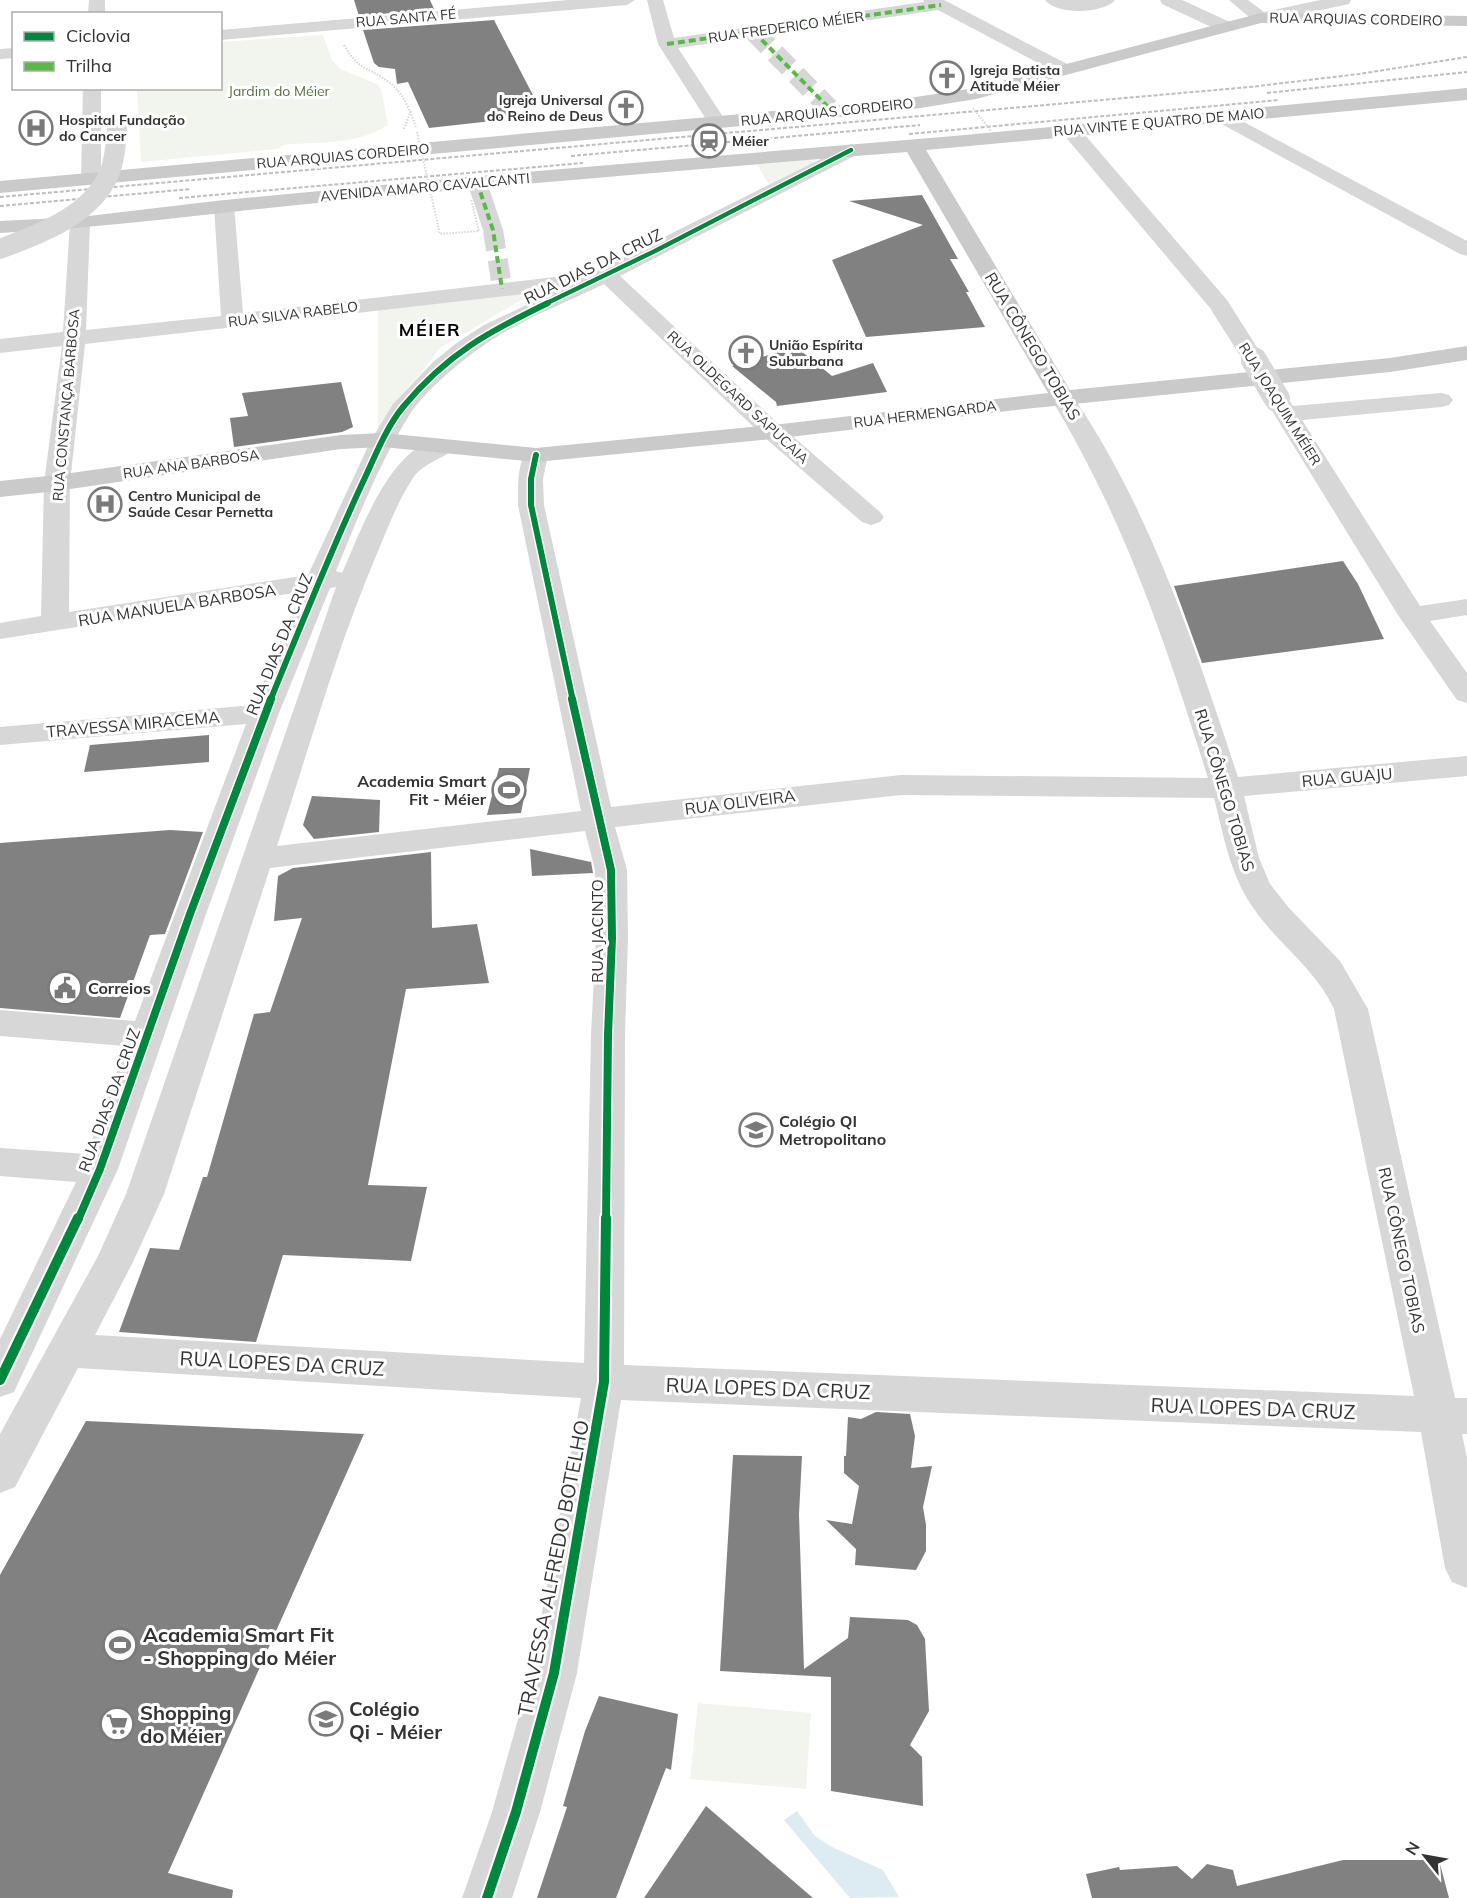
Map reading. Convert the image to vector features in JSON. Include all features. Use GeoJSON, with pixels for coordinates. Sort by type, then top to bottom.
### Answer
{"type":"FeatureCollection","features":[{"type":"Feature","properties":{"kind":"main road","name":"RUA ARQUIAS CORDEIRO"},"geometry":{"type":"LineString","coordinates":[[0,187],[718,123],[932,101],[976,93],[1261,18],[1467,21]]}},
{"type":"Feature","properties":{"kind":"main road","name":"RUA VINTE E QUATRO DE MAIO"},"geometry":{"type":"LineString","coordinates":[[851,150],[1462,96]]}},
{"type":"Feature","properties":{"kind":"main road","name":"RUA CÔNEGO TOBIAS"},"geometry":{"type":"LineString","coordinates":[[913,145],[1062,398]]}},
{"type":"Feature","properties":{"kind":"main road","name":"AVENIDA AMARO CAVALCANTI"},"geometry":{"type":"LineString","coordinates":[[0,227],[80,223],[224,206],[474,191],[851,150]]}},
{"type":"Feature","properties":{"kind":"main road","name":"RUA HERMENGARDA"},"geometry":{"type":"LineString","coordinates":[[383,440],[536,455],[773,432],[1062,398],[1311,374],[1467,354]]}},
{"type":"Feature","properties":{"kind":"main road","name":"RUA ANA BARBOSA"},"geometry":{"type":"LineString","coordinates":[[0,489],[57,483],[341,442],[383,440]]}},
{"type":"Feature","properties":{"kind":"street","name":"RUA SANTA FÉ"},"geometry":{"type":"LineString","coordinates":[[222,35],[627,0]]}},
{"type":"Feature","properties":{"kind":"street"},"geometry":{"type":"LineString","coordinates":[[655,0],[667,44],[718,123]]}},
{"type":"Feature","properties":{"kind":"street"},"geometry":{"type":"LineString","coordinates":[[1053,0],[1072,8],[1107,0]]}},
{"type":"Feature","properties":{"kind":"street"},"geometry":{"type":"LineString","coordinates":[[1168,0],[1226,27]]}},
{"type":"Feature","properties":{"kind":"street"},"geometry":{"type":"LineString","coordinates":[[1237,0],[1261,18],[1343,0]]}},
{"type":"Feature","properties":{"kind":"street"},"geometry":{"type":"LineString","coordinates":[[936,3],[1065,70]]}},
{"type":"Feature","properties":{"kind":"street","name":"RUA FREDERICO MÉIER"},"geometry":{"type":"LineString","coordinates":[[667,44],[936,3]]}},
{"type":"Feature","properties":{"kind":"street"},"geometry":{"type":"LineString","coordinates":[[91,178],[92,90]]}},
{"type":"Feature","properties":{"kind":"street"},"geometry":{"type":"LineString","coordinates":[[1223,117],[1467,250]]}},
{"type":"Feature","properties":{"kind":"street"},"geometry":{"type":"LineString","coordinates":[[0,249],[65,220],[94,197],[109,174],[116,118]]}},
{"type":"Feature","properties":{"kind":"street","name":"RUA JOAQUIM MÉIER"},"geometry":{"type":"LineString","coordinates":[[1071,131],[1219,305],[1412,615],[1467,694]]}},
{"type":"Feature","properties":{"kind":"street","name":"RUA DIAS DA CRUZ"},"geometry":{"type":"LineString","coordinates":[[0,1380],[100,1169],[190,914],[317,583],[383,440],[401,409],[423,383],[466,346],[492,330],[596,280],[851,150]]}},
{"type":"Feature","properties":{"kind":"street"},"geometry":{"type":"LineString","coordinates":[[474,191],[493,230]]}},
{"type":"Feature","properties":{"kind":"street"},"geometry":{"type":"LineString","coordinates":[[224,206],[233,321]]}},
{"type":"Feature","properties":{"kind":"street","name":"RUA CONSTANÇA BARBOSA"},"geometry":{"type":"LineString","coordinates":[[55,624],[57,483],[74,337],[80,223]]}},
{"type":"Feature","properties":{"kind":"street"},"geometry":{"type":"LineString","coordinates":[[0,239],[36,225]]}},
{"type":"Feature","properties":{"kind":"street","name":"RUA SILVA RABELO"},"geometry":{"type":"LineString","coordinates":[[0,346],[233,321],[502,285],[596,280]]}},
{"type":"Feature","properties":{"kind":"street","name":"RUA OLDEGARD SAPUCAIA"},"geometry":{"type":"LineString","coordinates":[[596,280],[872,517]]}},
{"type":"Feature","properties":{"kind":"street","name":"RUA CÔNEGO TOBIAS"},"geometry":{"type":"LineString","coordinates":[[1062,398],[1118,496],[1152,568],[1226,788],[1247,868],[1261,895],[1277,918],[1316,956],[1339,984],[1351,1009],[1452,1416],[1467,1568]]}},
{"type":"Feature","properties":{"kind":"street"},"geometry":{"type":"LineString","coordinates":[[1282,407],[1441,400]]}},
{"type":"Feature","properties":{"kind":"street"},"geometry":{"type":"LineString","coordinates":[[0,1474],[69,1350],[114,1262],[152,1176],[344,599],[389,496],[405,470],[428,453],[444,446]]}},
{"type":"Feature","properties":{"kind":"street","name":"RUA JACINTO"},"geometry":{"type":"LineString","coordinates":[[536,455],[531,479],[531,505],[598,820],[611,870],[612,938],[608,1035],[604,1382]]}},
{"type":"Feature","properties":{"kind":"street","name":"RUA MANUELA BARBOSA"},"geometry":{"type":"LineString","coordinates":[[0,632],[354,576]]}},
{"type":"Feature","properties":{"kind":"street"},"geometry":{"type":"LineString","coordinates":[[1412,615],[1467,607]]}},
{"type":"Feature","properties":{"kind":"street","name":"TRAVESSA MIRACEMA"},"geometry":{"type":"LineString","coordinates":[[0,736],[266,713]]}},
{"type":"Feature","properties":{"kind":"street","name":"RUA GUAJU"},"geometry":{"type":"LineString","coordinates":[[1226,788],[1467,766]]}},
{"type":"Feature","properties":{"kind":"street","name":"RUA OLIVEIRA"},"geometry":{"type":"LineString","coordinates":[[256,859],[901,785],[1226,788]]}},
{"type":"Feature","properties":{"kind":"street"},"geometry":{"type":"LineString","coordinates":[[0,1023],[147,1035]]}},
{"type":"Feature","properties":{"kind":"street"},"geometry":{"type":"LineString","coordinates":[[0,1162],[100,1169]]}},
{"type":"Feature","properties":{"kind":"street","name":"RUA LOPES DA CRUZ"},"geometry":{"type":"LineString","coordinates":[[69,1350],[604,1382],[1452,1416]]}},
{"type":"Feature","properties":{"kind":"street","name":"TRAVESSA ALFREDO BOTELHO"},"geometry":{"type":"LineString","coordinates":[[487,1898],[516,1812],[554,1673],[604,1382]]}},
{"type":"Feature","properties":{"kind":"path"},"geometry":{"type":"LineString","coordinates":[[337,24],[344,46],[358,67],[392,85],[411,110],[440,234],[479,231],[474,191]]}},
{"type":"Feature","properties":{"kind":"path"},"geometry":{"type":"LineString","coordinates":[[973,108],[991,131]]}},
{"type":"Feature","properties":{"kind":"green space","name":"Jardim do Méier"},"geometry":{"type":"Polygon","coordinates":[[[323,35],[332,60],[340,69],[377,84],[381,89],[388,125],[376,132],[350,140],[283,145],[278,149],[141,162],[137,90],[222,90],[222,42],[323,35]]]}},
{"type":"Feature","properties":{"kind":"green space"},"geometry":{"type":"Polygon","coordinates":[[[806,159],[813,162],[812,164],[774,185],[767,182],[757,164],[806,159]]]}},
{"type":"Feature","properties":{"kind":"green space"},"geometry":{"type":"Polygon","coordinates":[[[549,290],[521,300],[440,348],[400,396],[378,429],[378,310],[549,290]]]}},
{"type":"Feature","properties":{"kind":"green space"},"geometry":{"type":"Polygon","coordinates":[[[698,1703],[811,1713],[806,1789],[690,1779],[698,1703]]]}},
{"type":"Feature","properties":{"kind":"shaded area"},"geometry":{"type":"Polygon","coordinates":[[[797,1811],[815,1836],[832,1847],[883,1870],[899,1897],[850,1898],[784,1820],[797,1811]]]}},
{"type":"Feature","properties":{"kind":"building"},"geometry":{"type":"Polygon","coordinates":[[[354,0],[430,0],[434,9],[359,16],[354,0]]]}},
{"type":"Feature","properties":{"kind":"building"},"geometry":{"type":"Polygon","coordinates":[[[494,20],[537,103],[504,107],[510,119],[429,128],[408,82],[397,84],[395,69],[379,67],[374,63],[363,30],[494,20]]]}},
{"type":"Feature","properties":{"kind":"building"},"geometry":{"type":"Polygon","coordinates":[[[922,195],[958,259],[950,259],[985,327],[866,337],[832,260],[923,225],[849,201],[922,195]]]}},
{"type":"Feature","properties":{"kind":"building"},"geometry":{"type":"Polygon","coordinates":[[[796,347],[832,376],[873,363],[887,392],[777,406],[776,402],[732,366],[796,347]]]}},
{"type":"Feature","properties":{"kind":"building"},"geometry":{"type":"Polygon","coordinates":[[[341,382],[353,427],[342,432],[234,447],[230,418],[248,416],[242,393],[341,382]]]}},
{"type":"Feature","properties":{"kind":"building"},"geometry":{"type":"Polygon","coordinates":[[[1343,561],[1358,584],[1384,639],[1202,663],[1174,586],[1343,561]]]}},
{"type":"Feature","properties":{"kind":"building"},"geometry":{"type":"Polygon","coordinates":[[[209,735],[209,762],[84,772],[90,745],[209,735]]]}},
{"type":"Feature","properties":{"kind":"building","name":"Academia Smart Fit - Méier"},"geometry":{"type":"Polygon","coordinates":[[[499,768],[530,768],[521,813],[487,815],[499,768]]]}},
{"type":"Feature","properties":{"kind":"building"},"geometry":{"type":"Polygon","coordinates":[[[312,796],[380,800],[379,832],[314,839],[303,825],[312,796]]]}},
{"type":"Feature","properties":{"kind":"building"},"geometry":{"type":"Polygon","coordinates":[[[170,830],[203,832],[165,934],[150,935],[120,1018],[0,1008],[0,843],[170,830]]]}},
{"type":"Feature","properties":{"kind":"building"},"geometry":{"type":"Polygon","coordinates":[[[530,849],[591,862],[593,873],[532,876],[530,849]]]}},
{"type":"Feature","properties":{"kind":"building"},"geometry":{"type":"Polygon","coordinates":[[[431,852],[432,928],[477,924],[489,983],[406,989],[368,1185],[427,1187],[411,1261],[283,1255],[256,1342],[119,1332],[150,1248],[179,1250],[203,1177],[207,1177],[254,1014],[270,1012],[302,918],[274,921],[278,876],[293,868],[431,852]]]}},
{"type":"Feature","properties":{"kind":"building"},"geometry":{"type":"Polygon","coordinates":[[[876,1412],[910,1414],[915,1436],[911,1468],[932,1466],[923,1507],[926,1551],[916,1570],[855,1565],[856,1549],[826,1520],[852,1524],[859,1486],[844,1473],[848,1417],[861,1419],[876,1412]]]}},
{"type":"Feature","properties":{"kind":"building","name":"Shopping do Méier"},"geometry":{"type":"Polygon","coordinates":[[[86,1421],[364,1434],[168,1873],[233,1890],[232,1898],[0,1898],[0,1575],[86,1421]]]}},
{"type":"Feature","properties":{"kind":"building"},"geometry":{"type":"Polygon","coordinates":[[[733,1455],[802,1456],[799,1514],[804,1669],[848,1638],[850,1617],[908,1620],[917,1625],[925,1639],[929,1711],[910,1745],[922,1757],[923,1806],[831,1791],[831,1677],[720,1671],[733,1455]]]}},
{"type":"Feature","properties":{"kind":"building"},"geometry":{"type":"Polygon","coordinates":[[[599,1696],[678,1714],[671,1770],[666,1768],[616,1898],[537,1898],[567,1807],[563,1806],[585,1731],[599,1696]]]}},
{"type":"Feature","properties":{"kind":"building"},"geometry":{"type":"Polygon","coordinates":[[[706,1806],[813,1898],[644,1898],[706,1806]]]}},
{"type":"Feature","properties":{"kind":"building"},"geometry":{"type":"Polygon","coordinates":[[[1343,1860],[1439,1860],[1449,1898],[1092,1898],[1086,1874],[1119,1867],[1120,1870],[1177,1866],[1192,1879],[1207,1864],[1233,1870],[1237,1886],[1343,1860]]]}},
{"type":"Feature","properties":{"kind":"tunnel"},"geometry":{"type":"LineString","coordinates":[[754,32],[829,108]]}},
{"type":"Feature","properties":{"kind":"tunnel"},"geometry":{"type":"LineString","coordinates":[[493,230],[501,281]]}},
{"type":"Feature","properties":{"kind":"railway"},"geometry":{"type":"LineString","coordinates":[[0,197],[1250,87],[1359,74],[1467,57]]}},
{"type":"Feature","properties":{"kind":"railway"},"geometry":{"type":"LineString","coordinates":[[1267,93],[1467,72]]}},
{"type":"Feature","properties":{"kind":"railway"},"geometry":{"type":"LineString","coordinates":[[909,134],[1279,100]]}},
{"type":"Feature","properties":{"kind":"railway"},"geometry":{"type":"LineString","coordinates":[[571,156],[920,125]]}},
{"type":"Feature","properties":{"kind":"railway"},"geometry":{"type":"LineString","coordinates":[[179,198],[583,163]]}},
{"type":"Feature","properties":{"kind":"railway"},"geometry":{"type":"LineString","coordinates":[[0,206],[191,189]]}},
{"type":"Feature","properties":{"kind":"marked path"},"geometry":{"type":"LineString","coordinates":[[667,44],[941,5]]}},
{"type":"Feature","properties":{"kind":"marked path"},"geometry":{"type":"LineString","coordinates":[[754,32],[829,108]]}},
{"type":"Feature","properties":{"kind":"marked path"},"geometry":{"type":"LineString","coordinates":[[477,182],[493,230],[502,289]]}},
{"type":"Feature","properties":{"kind":"cycle path"},"geometry":{"type":"LineString","coordinates":[[0,1380],[100,1169],[190,914],[265,713],[337,537],[383,440],[401,409],[441,367],[492,330],[655,251],[851,150]]}},
{"type":"Feature","properties":{"kind":"cycle path"},"geometry":{"type":"LineString","coordinates":[[487,1898],[516,1812],[554,1673],[604,1382],[608,1035],[612,938],[611,870],[598,820],[531,505],[531,479],[536,455]]}},
{"type":"Feature","properties":{"kind":"place","name":"Igreja Batista Atitude Méier"},"geometry":{"type":"Point","coordinates":[947,78]}},
{"type":"Feature","properties":{"kind":"place","name":"Igreja Universal do Reino de Deus"},"geometry":{"type":"Point","coordinates":[626,108]}},
{"type":"Feature","properties":{"kind":"place","name":"Hospital Fundação do Cancer"},"geometry":{"type":"Point","coordinates":[36,128]}},
{"type":"Feature","properties":{"kind":"place","name":"Méier"},"geometry":{"type":"Point","coordinates":[709,141]}},
{"type":"Feature","properties":{"kind":"place","name":"União Espírita Suburbana"},"geometry":{"type":"Point","coordinates":[746,353]}},
{"type":"Feature","properties":{"kind":"place","name":"Centro Municipal de Saúde Cesar Pernetta"},"geometry":{"type":"Point","coordinates":[105,504]}},
{"type":"Feature","properties":{"kind":"place","name":"Academia Smart Fit - Méier"},"geometry":{"type":"Point","coordinates":[509,790]}},
{"type":"Feature","properties":{"kind":"place","name":"Correios"},"geometry":{"type":"Point","coordinates":[65,988]}},
{"type":"Feature","properties":{"kind":"place","name":"Colégio QI Metropolitano"},"geometry":{"type":"Point","coordinates":[756,1130]}},
{"type":"Feature","properties":{"kind":"place","name":"Academia Smart Fit - Shopping do Méier"},"geometry":{"type":"Point","coordinates":[120,1645]}},
{"type":"Feature","properties":{"kind":"place","name":"Colégio Qi - Méier"},"geometry":{"type":"Point","coordinates":[326,1719]}},
{"type":"Feature","properties":{"kind":"place","name":"Shopping do Méier"},"geometry":{"type":"Point","coordinates":[117,1724]}},
{"type":"Feature","properties":{"kind":"district","name":"MÉIER"},"geometry":{"type":"Point","coordinates":[430,329]}}]}
